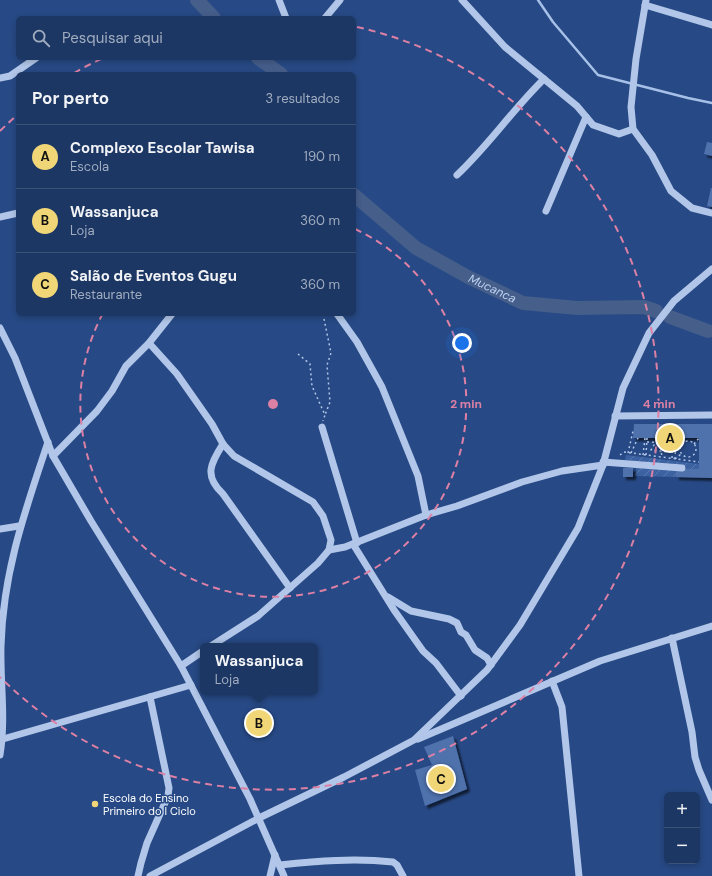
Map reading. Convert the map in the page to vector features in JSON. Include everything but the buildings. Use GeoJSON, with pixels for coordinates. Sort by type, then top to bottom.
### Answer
{"type":"FeatureCollection","features":[{"type":"Feature","properties":{"kind":"street"},"geometry":{"type":"LineString","coordinates":[[279,0],[285,16]]}},
{"type":"Feature","properties":{"kind":"street"},"geometry":{"type":"LineString","coordinates":[[327,16],[340,0]]}},
{"type":"Feature","properties":{"kind":"street"},"geometry":{"type":"LineString","coordinates":[[462,0],[505,46],[577,106],[593,125],[620,134],[633,129]]}},
{"type":"Feature","properties":{"kind":"street"},"geometry":{"type":"LineString","coordinates":[[712,25],[646,3],[636,59],[631,107],[633,129],[652,155],[671,191],[692,208],[712,213]]}},
{"type":"Feature","properties":{"kind":"street"},"geometry":{"type":"LineString","coordinates":[[0,78],[10,76],[33,60]]}},
{"type":"Feature","properties":{"kind":"street"},"geometry":{"type":"LineString","coordinates":[[457,175],[476,157],[523,99],[544,79]]}},
{"type":"Feature","properties":{"kind":"street"},"geometry":{"type":"LineString","coordinates":[[546,211],[586,117]]}},
{"type":"Feature","properties":{"kind":"street"},"geometry":{"type":"LineString","coordinates":[[0,217],[16,214]]}},
{"type":"Feature","properties":{"kind":"street"},"geometry":{"type":"LineString","coordinates":[[414,740],[461,696],[491,665],[520,625],[578,528],[603,463],[623,388],[649,333],[674,300],[712,269]]}},
{"type":"Feature","properties":{"kind":"street"},"geometry":{"type":"LineString","coordinates":[[53,456],[97,412],[112,391],[126,366],[149,343],[170,316]]}},
{"type":"Feature","properties":{"kind":"street"},"geometry":{"type":"LineString","coordinates":[[338,316],[357,342],[382,387],[418,476],[426,515]]}},
{"type":"Feature","properties":{"kind":"street"},"geometry":{"type":"LineString","coordinates":[[0,328],[15,358],[53,456],[91,521],[181,666],[259,818],[284,876]]}},
{"type":"Feature","properties":{"kind":"street"},"geometry":{"type":"LineString","coordinates":[[149,343],[177,374],[212,424],[223,444],[234,456],[314,502],[323,516],[331,540],[329,550],[318,563],[258,616],[216,643]]}},
{"type":"Feature","properties":{"kind":"street"},"geometry":{"type":"LineString","coordinates":[[615,416],[712,415]]}},
{"type":"Feature","properties":{"kind":"street"},"geometry":{"type":"LineString","coordinates":[[322,427],[355,543],[386,596],[423,651],[436,663],[461,696]]}},
{"type":"Feature","properties":{"kind":"street"},"geometry":{"type":"LineString","coordinates":[[0,755],[3,739],[4,709],[0,646],[11,561],[19,526],[48,442]]}},
{"type":"Feature","properties":{"kind":"street"},"geometry":{"type":"LineString","coordinates":[[223,444],[215,456],[210,472],[213,485],[222,494],[290,588]]}},
{"type":"Feature","properties":{"kind":"street"},"geometry":{"type":"LineString","coordinates":[[329,550],[355,543],[426,515],[562,470],[611,462],[682,468]]}},
{"type":"Feature","properties":{"kind":"street"},"geometry":{"type":"LineString","coordinates":[[0,529],[19,526]]}},
{"type":"Feature","properties":{"kind":"street"},"geometry":{"type":"LineString","coordinates":[[386,596],[411,611],[449,619],[457,623],[461,632],[466,635],[475,650],[487,658],[491,665]]}},
{"type":"Feature","properties":{"kind":"street"},"geometry":{"type":"LineString","coordinates":[[150,876],[259,818],[344,778],[414,740],[600,661],[712,626]]}},
{"type":"Feature","properties":{"kind":"street"},"geometry":{"type":"LineString","coordinates":[[672,638],[692,732],[698,770],[712,800]]}},
{"type":"Feature","properties":{"kind":"street"},"geometry":{"type":"LineString","coordinates":[[181,666],[200,653]]}},
{"type":"Feature","properties":{"kind":"street"},"geometry":{"type":"LineString","coordinates":[[552,681],[562,707],[579,876]]}},
{"type":"Feature","properties":{"kind":"street"},"geometry":{"type":"LineString","coordinates":[[3,739],[191,685]]}},
{"type":"Feature","properties":{"kind":"street"},"geometry":{"type":"LineString","coordinates":[[138,876],[140,862],[168,796],[169,788],[150,697]]}},
{"type":"Feature","properties":{"kind":"street"},"geometry":{"type":"LineString","coordinates":[[270,876],[275,855]]}},
{"type":"Feature","properties":{"kind":"street"},"geometry":{"type":"LineString","coordinates":[[280,865],[325,860],[360,859],[393,862],[397,865],[403,876]]}},
{"type":"Feature","properties":{"kind":"path"},"geometry":{"type":"LineString","coordinates":[[322,427],[324,416],[330,402],[328,364],[331,353],[323,316]]}},
{"type":"Feature","properties":{"kind":"path"},"geometry":{"type":"LineString","coordinates":[[298,354],[310,364],[312,386],[324,416]]}},
{"type":"Feature","properties":{"kind":"path"},"geometry":{"type":"LineString","coordinates":[[628,453],[633,431]]}},
{"type":"Feature","properties":{"kind":"path"},"geometry":{"type":"LineString","coordinates":[[631,453],[638,438]]}},
{"type":"Feature","properties":{"kind":"path"},"geometry":{"type":"LineString","coordinates":[[643,455],[644,438]]}},
{"type":"Feature","properties":{"kind":"path"},"geometry":{"type":"LineString","coordinates":[[646,455],[647,438]]}},
{"type":"Feature","properties":{"kind":"path"},"geometry":{"type":"LineString","coordinates":[[672,458],[673,438]]}},
{"type":"Feature","properties":{"kind":"path"},"geometry":{"type":"LineString","coordinates":[[675,459],[676,438]]}},
{"type":"Feature","properties":{"kind":"path"},"geometry":{"type":"LineString","coordinates":[[694,444],[699,438]]}},
{"type":"Feature","properties":{"kind":"path"},"geometry":{"type":"LineString","coordinates":[[687,441],[694,444],[696,448],[693,454],[686,456],[682,453],[680,448],[682,444],[687,441]]}},
{"type":"Feature","properties":{"kind":"path"},"geometry":{"type":"LineString","coordinates":[[647,442],[673,443]]}},
{"type":"Feature","properties":{"kind":"path"},"geometry":{"type":"LineString","coordinates":[[660,443],[662,457]]}},
{"type":"Feature","properties":{"kind":"path"},"geometry":{"type":"LineString","coordinates":[[660,443],[669,448],[667,452],[651,450],[654,445],[660,443]]}},
{"type":"Feature","properties":{"kind":"path"},"geometry":{"type":"LineString","coordinates":[[656,456],[660,451]]}},
{"type":"Feature","properties":{"kind":"path"},"geometry":{"type":"LineString","coordinates":[[611,462],[624,452],[699,462]]}},
{"type":"Feature","properties":{"kind":"path"},"geometry":{"type":"LineString","coordinates":[[675,459],[682,453]]}},
{"type":"Feature","properties":{"kind":"shaded area"},"geometry":{"type":"Polygon","coordinates":[[[626,455],[699,464],[699,469],[686,469],[686,466],[625,460],[626,455]]]}},
{"type":"Feature","properties":{"kind":"shaded area"},"geometry":{"type":"Polygon","coordinates":[[[636,468],[676,469],[676,477],[635,476],[636,468]]]}},
{"type":"Feature","properties":{"kind":"waterway","name":"Mucanca"},"geometry":{"type":"LineString","coordinates":[[197,0],[212,16]]}},
{"type":"Feature","properties":{"kind":"waterway"},"geometry":{"type":"LineString","coordinates":[[538,0],[553,22],[598,75],[712,103]]}},
{"type":"Feature","properties":{"kind":"waterway","name":"Mucanca"},"geometry":{"type":"LineString","coordinates":[[261,60],[278,72]]}},
{"type":"Feature","properties":{"kind":"waterway","name":"Mucanca"},"geometry":{"type":"LineString","coordinates":[[356,197],[416,248],[468,277],[523,303],[577,308],[644,307],[656,311]]}},
{"type":"Feature","properties":{"kind":"waterway","name":"Mucanca"},"geometry":{"type":"LineString","coordinates":[[670,317],[708,331]]}},
{"type":"Feature","properties":{"kind":"place","name":"Complexo Escolar Tawisa"},"geometry":{"type":"Point","coordinates":[670,438]}},
{"type":"Feature","properties":{"kind":"place","name":"Wassanjuca"},"geometry":{"type":"Point","coordinates":[259,723]}},
{"type":"Feature","properties":{"kind":"place","name":"Salão de Eventos Gugu"},"geometry":{"type":"Point","coordinates":[441,779]}},
{"type":"Feature","properties":{"kind":"place","name":"Escola do Ensino Primeiro do I Ciclo"},"geometry":{"type":"Point","coordinates":[95,804]}}]}
